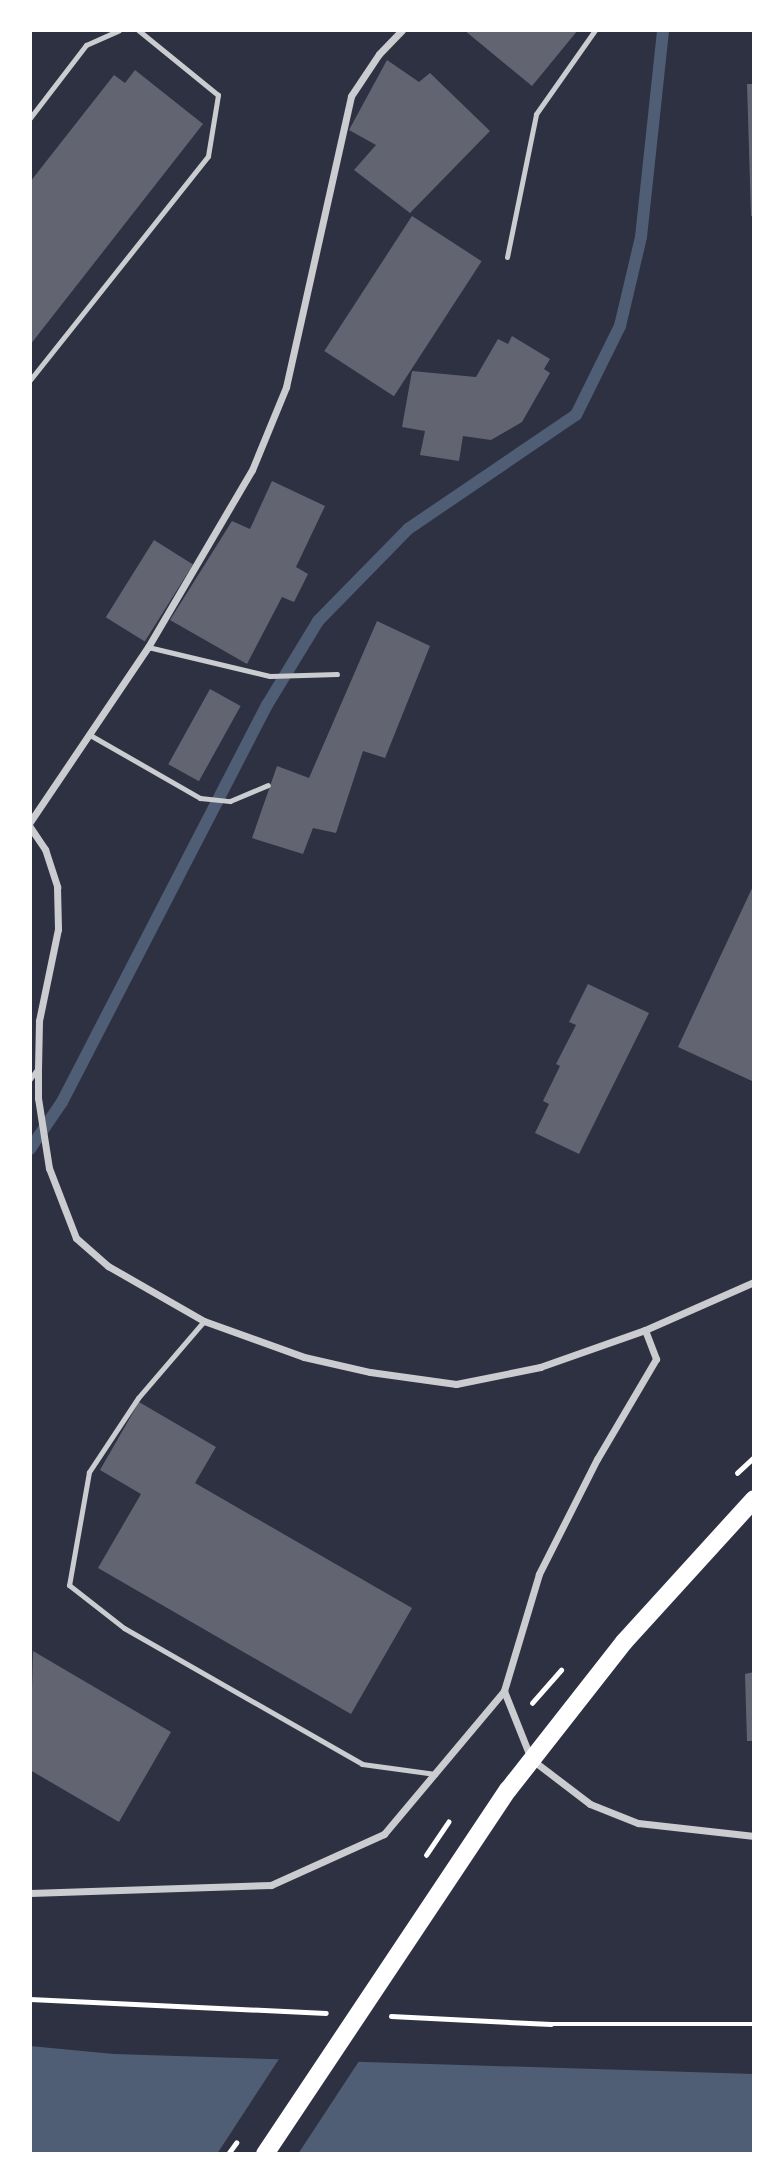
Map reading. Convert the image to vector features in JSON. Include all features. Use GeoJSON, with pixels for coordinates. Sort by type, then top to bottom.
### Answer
{"type":"FeatureCollection","features":[{"type":"Feature","properties":{"kind":"main road"},"geometry":{"type":"LineString","coordinates":[[265,2154],[508,1790],[624,1642],[752,1501]]}},
{"type":"Feature","properties":{"kind":"street"},"geometry":{"type":"LineString","coordinates":[[402,30],[379,54],[351,96],[286,387],[252,470],[148,647],[30,825],[45,849],[57,887],[58,929],[39,1021],[38,1098],[49,1168],[76,1238],[108,1266],[204,1321],[304,1357],[370,1373],[456,1384],[540,1367],[645,1331],[754,1282]]}},
{"type":"Feature","properties":{"kind":"street"},"geometry":{"type":"LineString","coordinates":[[30,1893],[271,1885],[384,1834],[504,1691],[539,1574],[597,1459],[656,1359],[645,1331]]}},
{"type":"Feature","properties":{"kind":"street"},"geometry":{"type":"LineString","coordinates":[[504,1691],[531,1759],[590,1804],[638,1823],[754,1836]]}},
{"type":"Feature","properties":{"kind":"lane"},"geometry":{"type":"LineString","coordinates":[[30,118],[86,45],[119,30]]}},
{"type":"Feature","properties":{"kind":"lane"},"geometry":{"type":"LineString","coordinates":[[30,380],[208,156],[218,95],[138,30]]}},
{"type":"Feature","properties":{"kind":"lane"},"geometry":{"type":"LineString","coordinates":[[507,257],[536,114],[595,30]]}},
{"type":"Feature","properties":{"kind":"lane"},"geometry":{"type":"LineString","coordinates":[[148,647],[270,676],[337,674]]}},
{"type":"Feature","properties":{"kind":"lane"},"geometry":{"type":"LineString","coordinates":[[90,735],[200,798],[230,801],[268,785]]}},
{"type":"Feature","properties":{"kind":"lane"},"geometry":{"type":"LineString","coordinates":[[30,1079],[38,1068]]}},
{"type":"Feature","properties":{"kind":"lane"},"geometry":{"type":"LineString","coordinates":[[204,1321],[138,1398],[89,1472],[69,1584],[124,1628],[362,1764],[436,1774]]}},
{"type":"Feature","properties":{"kind":"path"},"geometry":{"type":"LineString","coordinates":[[730,1481],[754,1457]]}},
{"type":"Feature","properties":{"kind":"water"},"geometry":{"type":"Polygon","coordinates":[[[30,2046],[114,2054],[754,2074],[754,2154],[30,2154],[30,2046]]]}},
{"type":"Feature","properties":{"kind":"pier"},"geometry":{"type":"Polygon","coordinates":[[[281,2056],[361,2058],[298,2154],[217,2154],[281,2056]]]}},
{"type":"Feature","properties":{"kind":"building"},"geometry":{"type":"Polygon","coordinates":[[[464,30],[578,30],[532,86],[464,30]]]}},
{"type":"Feature","properties":{"kind":"building"},"geometry":{"type":"Polygon","coordinates":[[[387,60],[419,82],[430,73],[490,131],[410,213],[354,170],[376,145],[349,130],[387,60]]]}},
{"type":"Feature","properties":{"kind":"building"},"geometry":{"type":"Polygon","coordinates":[[[135,70],[203,124],[30,345],[30,182],[114,75],[125,83],[135,70]]]}},
{"type":"Feature","properties":{"kind":"building"},"geometry":{"type":"Polygon","coordinates":[[[747,84],[754,84],[754,216],[751,216],[747,84]]]}},
{"type":"Feature","properties":{"kind":"building"},"geometry":{"type":"Polygon","coordinates":[[[412,216],[482,261],[394,396],[324,351],[412,216]]]}},
{"type":"Feature","properties":{"kind":"building"},"geometry":{"type":"Polygon","coordinates":[[[512,336],[550,359],[544,369],[550,373],[522,422],[491,440],[463,436],[459,461],[420,455],[425,431],[402,427],[412,371],[476,377],[498,339],[508,344],[512,336]]]}},
{"type":"Feature","properties":{"kind":"building"},"geometry":{"type":"Polygon","coordinates":[[[272,481],[325,506],[296,567],[308,574],[294,602],[282,597],[247,664],[170,620],[232,521],[250,529],[272,481]]]}},
{"type":"Feature","properties":{"kind":"building"},"geometry":{"type":"Polygon","coordinates":[[[154,540],[193,564],[145,642],[106,617],[154,540]]]}},
{"type":"Feature","properties":{"kind":"building"},"geometry":{"type":"Polygon","coordinates":[[[377,621],[430,646],[385,758],[363,751],[336,833],[313,828],[303,854],[252,838],[277,766],[309,778],[377,621]]]}},
{"type":"Feature","properties":{"kind":"building"},"geometry":{"type":"Polygon","coordinates":[[[210,689],[241,706],[199,781],[168,764],[210,689]]]}},
{"type":"Feature","properties":{"kind":"building"},"geometry":{"type":"Polygon","coordinates":[[[754,884],[754,1076],[752,1081],[678,1047],[754,884]]]}},
{"type":"Feature","properties":{"kind":"building"},"geometry":{"type":"Polygon","coordinates":[[[588,984],[649,1013],[579,1154],[535,1133],[549,1104],[543,1101],[560,1066],[556,1064],[576,1025],[569,1022],[588,984]]]}},
{"type":"Feature","properties":{"kind":"building"},"geometry":{"type":"Polygon","coordinates":[[[139,1402],[216,1447],[195,1483],[412,1608],[351,1714],[98,1568],[141,1494],[100,1470],[139,1402]]]}},
{"type":"Feature","properties":{"kind":"building"},"geometry":{"type":"Polygon","coordinates":[[[33,1651],[171,1732],[119,1822],[30,1770],[33,1651]]]}},
{"type":"Feature","properties":{"kind":"building"},"geometry":{"type":"Polygon","coordinates":[[[754,1672],[754,1741],[747,1741],[745,1674],[754,1672]]]}},
{"type":"Feature","properties":{"kind":"waterway"},"geometry":{"type":"LineString","coordinates":[[30,1149],[62,1102],[267,705],[318,621],[408,529],[576,415],[620,326],[641,237],[663,30]]}}]}
